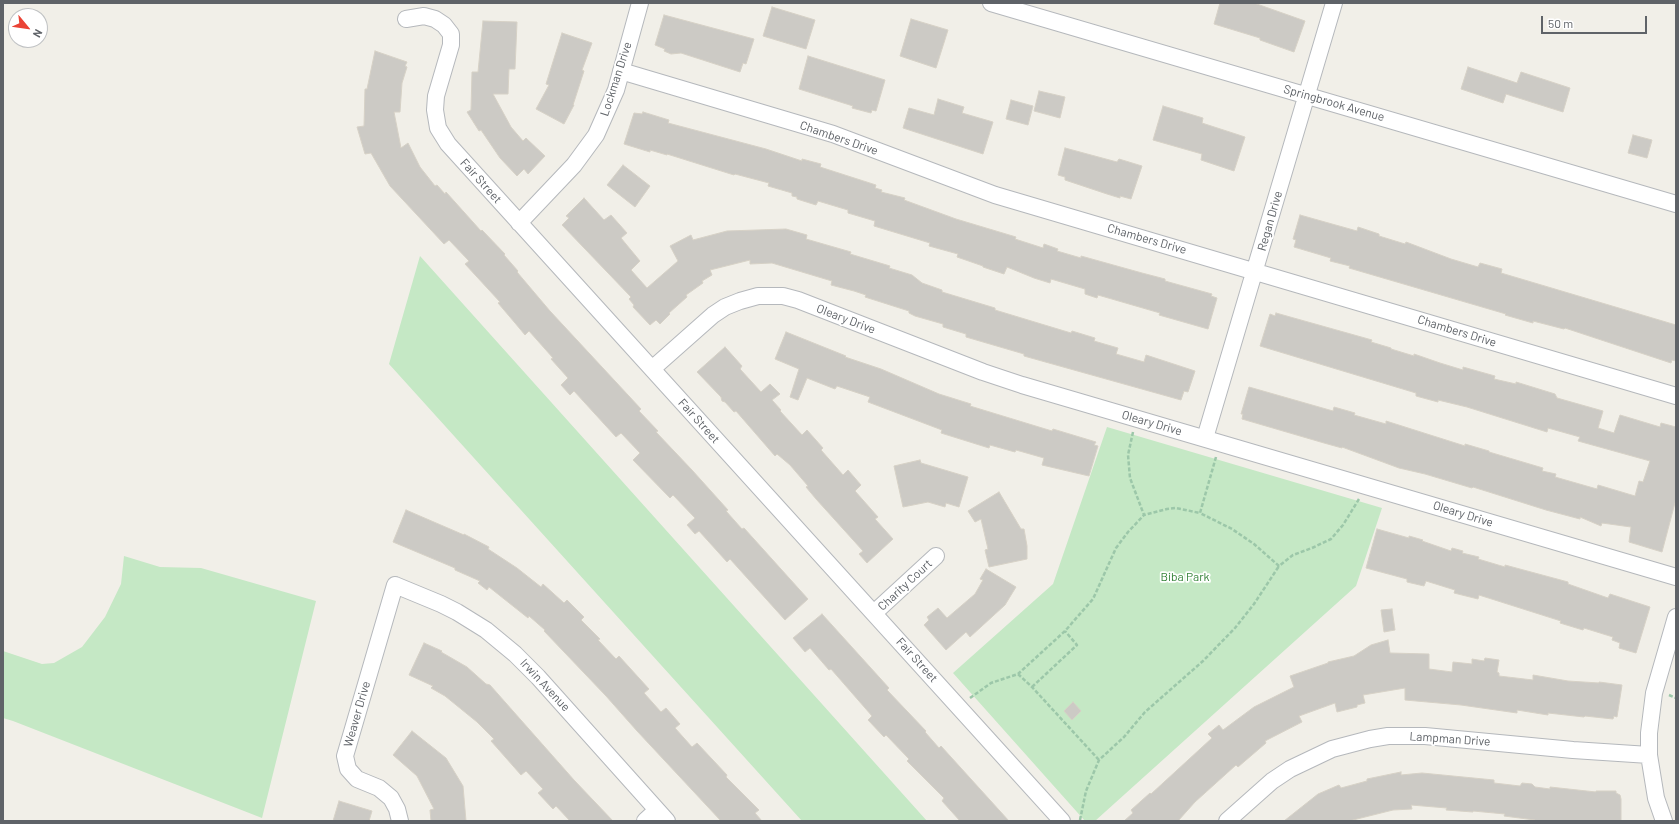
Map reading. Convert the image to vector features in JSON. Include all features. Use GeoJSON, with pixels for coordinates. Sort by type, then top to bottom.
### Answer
{"type":"FeatureCollection","features":[{"type":"Feature","properties":{"kind":"street","name":"Lockman Drive"},"geometry":{"type":"LineString","coordinates":[[519,223],[587,149],[603,120],[621,71],[640,3]]}},
{"type":"Feature","properties":{"kind":"street","name":"Springbrook Avenue"},"geometry":{"type":"LineString","coordinates":[[991,3],[1676,204]]}},
{"type":"Feature","properties":{"kind":"street","name":"Regan Drive"},"geometry":{"type":"LineString","coordinates":[[1205,438],[1256,271],[1334,3]]}},
{"type":"Feature","properties":{"kind":"street","name":"Fair Street"},"geometry":{"type":"LineString","coordinates":[[406,19],[424,16],[435,19],[444,25],[451,34],[451,45],[436,96],[435,110],[438,128],[448,144],[1062,821]]}},
{"type":"Feature","properties":{"kind":"street","name":"Chambers Drive"},"geometry":{"type":"LineString","coordinates":[[621,71],[833,134],[995,195],[1676,396]]}},
{"type":"Feature","properties":{"kind":"street","name":"Oleary Drive"},"geometry":{"type":"LineString","coordinates":[[652,369],[713,314],[725,307],[758,296],[783,296],[798,300],[983,372],[1676,578]]}},
{"type":"Feature","properties":{"kind":"street","name":"Charity Court"},"geometry":{"type":"LineString","coordinates":[[874,613],[936,556]]}},
{"type":"Feature","properties":{"kind":"street","name":"Irwin Avenue"},"geometry":{"type":"LineString","coordinates":[[395,585],[457,612],[486,630],[515,654],[538,677],[662,815]]}},
{"type":"Feature","properties":{"kind":"street","name":"Weaver Drive"},"geometry":{"type":"LineString","coordinates":[[395,585],[345,756],[348,768],[357,780],[379,788],[391,798],[397,809],[400,821]]}},
{"type":"Feature","properties":{"kind":"street"},"geometry":{"type":"LineString","coordinates":[[1664,821],[1656,798],[1649,755],[1650,713],[1654,693],[1676,617]]}},
{"type":"Feature","properties":{"kind":"street","name":"Lampman Drive"},"geometry":{"type":"LineString","coordinates":[[1226,821],[1272,781],[1290,769],[1332,749],[1388,736],[1425,736],[1573,750],[1649,755]]}},
{"type":"Feature","properties":{"kind":"street"},"geometry":{"type":"LineString","coordinates":[[645,821],[662,815]]}},
{"type":"Feature","properties":{"kind":"path"},"geometry":{"type":"LineString","coordinates":[[1133,432],[1128,455],[1130,478],[1144,515]]}},
{"type":"Feature","properties":{"kind":"path"},"geometry":{"type":"LineString","coordinates":[[1200,513],[1216,457]]}},
{"type":"Feature","properties":{"kind":"path"},"geometry":{"type":"LineString","coordinates":[[1080,820],[1086,791],[1099,760],[1124,737],[1145,712],[1203,661],[1235,628],[1254,604],[1279,566],[1293,555],[1331,539],[1343,525],[1359,500]]}},
{"type":"Feature","properties":{"kind":"path"},"geometry":{"type":"LineString","coordinates":[[970,698],[991,683],[1018,674],[1065,632],[1093,599],[1116,548],[1128,532],[1144,515],[1176,508],[1200,513],[1232,528],[1254,544],[1279,566]]}},
{"type":"Feature","properties":{"kind":"path"},"geometry":{"type":"LineString","coordinates":[[1032,687],[1078,646],[1065,632]]}},
{"type":"Feature","properties":{"kind":"path"},"geometry":{"type":"LineString","coordinates":[[1018,674],[1032,687],[1099,760]]}},
{"type":"Feature","properties":{"kind":"path"},"geometry":{"type":"LineString","coordinates":[[1669,695],[1676,698]]}},
{"type":"Feature","properties":{"kind":"green space"},"geometry":{"type":"Polygon","coordinates":[[[420,256],[927,821],[802,821],[389,364],[420,256]]]}},
{"type":"Feature","properties":{"kind":"green space","name":"Biba Park"},"geometry":{"type":"Polygon","coordinates":[[[1107,427],[1382,508],[1356,586],[1095,821],[1085,821],[953,673],[1053,584],[1107,427]]]}},
{"type":"Feature","properties":{"kind":"green space"},"geometry":{"type":"Polygon","coordinates":[[[124,556],[160,567],[201,568],[316,601],[262,818],[3,718],[3,651],[42,664],[54,663],[82,647],[105,617],[121,584],[124,556]]]}},
{"type":"Feature","properties":{"kind":"building"},"geometry":{"type":"Polygon","coordinates":[[[1220,3],[1254,3],[1305,21],[1294,52],[1260,40],[1260,38],[1214,24],[1220,3]]]}},
{"type":"Feature","properties":{"kind":"building"},"geometry":{"type":"Polygon","coordinates":[[[772,7],[815,20],[806,49],[763,36],[772,7]]]}},
{"type":"Feature","properties":{"kind":"building"},"geometry":{"type":"Polygon","coordinates":[[[664,15],[754,39],[746,64],[743,63],[740,72],[681,53],[671,54],[664,51],[665,49],[655,45],[664,15]]]}},
{"type":"Feature","properties":{"kind":"building"},"geometry":{"type":"Polygon","coordinates":[[[911,19],[948,30],[936,68],[900,56],[911,19]]]}},
{"type":"Feature","properties":{"kind":"building"},"geometry":{"type":"Polygon","coordinates":[[[483,21],[517,22],[515,69],[509,69],[508,94],[493,94],[511,127],[523,141],[526,138],[545,156],[528,174],[524,169],[517,176],[500,158],[481,130],[479,131],[467,112],[471,110],[472,72],[478,72],[483,21]]]}},
{"type":"Feature","properties":{"kind":"building"},"geometry":{"type":"Polygon","coordinates":[[[562,33],[592,43],[582,70],[584,71],[574,105],[564,124],[536,109],[549,85],[546,84],[562,33]]]}},
{"type":"Feature","properties":{"kind":"building"},"geometry":{"type":"Polygon","coordinates":[[[375,51],[407,62],[402,83],[400,112],[394,112],[401,148],[408,143],[420,167],[435,186],[437,185],[445,194],[446,192],[481,231],[482,230],[505,254],[504,255],[518,271],[517,272],[550,311],[641,409],[639,411],[658,431],[656,432],[728,510],[726,511],[742,529],[744,528],[808,599],[785,620],[730,559],[727,562],[699,531],[695,534],[687,525],[695,518],[673,495],[670,498],[633,460],[640,453],[621,433],[616,437],[574,391],[570,395],[561,385],[568,378],[551,359],[553,358],[529,331],[525,335],[498,303],[500,302],[465,264],[469,261],[449,240],[444,244],[390,186],[371,153],[365,154],[357,127],[364,126],[365,89],[367,89],[375,51]]]}},
{"type":"Feature","properties":{"kind":"building"},"geometry":{"type":"Polygon","coordinates":[[[808,56],[885,80],[876,111],[872,110],[871,113],[852,108],[853,106],[799,89],[808,56]]]}},
{"type":"Feature","properties":{"kind":"building"},"geometry":{"type":"Polygon","coordinates":[[[1468,67],[1517,83],[1521,72],[1570,88],[1563,112],[1506,94],[1503,103],[1461,89],[1468,67]]]}},
{"type":"Feature","properties":{"kind":"building"},"geometry":{"type":"Polygon","coordinates":[[[1039,91],[1065,97],[1060,118],[1034,111],[1039,91]]]}},
{"type":"Feature","properties":{"kind":"building"},"geometry":{"type":"Polygon","coordinates":[[[938,99],[964,107],[962,113],[993,122],[983,154],[903,128],[909,108],[934,115],[938,99]]]}},
{"type":"Feature","properties":{"kind":"building"},"geometry":{"type":"Polygon","coordinates":[[[1011,100],[1033,106],[1028,125],[1006,119],[1011,100]]]}},
{"type":"Feature","properties":{"kind":"building"},"geometry":{"type":"Polygon","coordinates":[[[1163,106],[1203,118],[1202,123],[1245,137],[1234,171],[1201,160],[1202,154],[1153,140],[1163,106]]]}},
{"type":"Feature","properties":{"kind":"building"},"geometry":{"type":"Polygon","coordinates":[[[643,112],[669,120],[668,123],[766,149],[802,161],[802,159],[821,164],[820,167],[876,185],[875,188],[882,190],[881,192],[905,198],[904,200],[956,219],[1016,237],[1015,239],[1043,248],[1044,244],[1058,249],[1057,251],[1165,279],[1165,281],[1212,294],[1211,296],[1217,298],[1208,329],[1098,295],[1097,298],[1085,294],[1085,289],[1051,279],[1050,283],[1007,267],[1004,274],[957,257],[958,254],[929,246],[930,243],[874,226],[875,221],[848,213],[848,210],[818,201],[816,205],[797,199],[797,197],[792,196],[792,193],[768,186],[769,183],[734,175],[667,154],[650,150],[650,152],[624,144],[634,113],[642,114],[643,112]]]}},
{"type":"Feature","properties":{"kind":"building"},"geometry":{"type":"Polygon","coordinates":[[[1633,135],[1652,140],[1647,158],[1628,153],[1633,135]]]}},
{"type":"Feature","properties":{"kind":"building"},"geometry":{"type":"Polygon","coordinates":[[[1065,148],[1117,162],[1119,159],[1142,166],[1131,199],[1120,196],[1120,198],[1107,194],[1065,180],[1065,177],[1058,175],[1065,148]]]}},
{"type":"Feature","properties":{"kind":"building"},"geometry":{"type":"Polygon","coordinates":[[[623,165],[650,186],[635,207],[607,185],[623,165]]]}},
{"type":"Feature","properties":{"kind":"building"},"geometry":{"type":"Polygon","coordinates":[[[584,198],[604,220],[611,215],[627,233],[621,238],[640,261],[631,270],[647,288],[678,261],[670,246],[691,235],[693,240],[727,231],[786,229],[807,235],[806,239],[851,252],[850,254],[890,266],[889,268],[912,275],[922,283],[942,290],[942,292],[1071,333],[1072,331],[1095,338],[1094,341],[1118,348],[1116,354],[1144,362],[1146,355],[1195,371],[1188,392],[1184,391],[1181,400],[1024,356],[1024,354],[966,337],[966,334],[943,327],[943,324],[915,316],[909,313],[909,311],[865,297],[866,295],[831,285],[832,281],[772,263],[750,264],[750,260],[710,270],[712,275],[702,281],[703,283],[686,295],[687,297],[669,313],[670,314],[660,324],[656,320],[650,325],[633,307],[634,305],[629,299],[631,297],[562,225],[569,218],[566,216],[584,198]]]}},
{"type":"Feature","properties":{"kind":"building"},"geometry":{"type":"Polygon","coordinates":[[[1300,215],[1357,231],[1358,227],[1379,234],[1379,236],[1405,244],[1406,242],[1451,259],[1478,267],[1480,263],[1502,269],[1501,273],[1676,325],[1676,361],[1672,360],[1671,363],[1565,328],[1533,321],[1533,323],[1330,261],[1331,258],[1294,247],[1296,240],[1293,239],[1300,215]]]}},
{"type":"Feature","properties":{"kind":"building"},"geometry":{"type":"Polygon","coordinates":[[[1276,313],[1372,340],[1371,342],[1414,356],[1414,354],[1463,370],[1463,367],[1495,376],[1494,379],[1516,384],[1516,382],[1555,394],[1557,398],[1603,411],[1598,428],[1614,433],[1620,415],[1660,427],[1661,423],[1676,427],[1676,499],[1662,552],[1629,542],[1631,527],[1602,523],[1601,526],[1580,517],[1580,519],[1546,510],[1473,487],[1472,488],[1399,468],[1342,447],[1242,419],[1243,414],[1241,414],[1249,387],[1333,411],[1334,407],[1355,413],[1354,415],[1386,424],[1386,421],[1465,446],[1465,444],[1543,468],[1542,471],[1556,474],[1555,477],[1597,489],[1598,485],[1635,496],[1639,481],[1643,482],[1650,461],[1578,441],[1580,437],[1548,428],[1547,432],[1467,407],[1438,400],[1438,402],[1416,396],[1416,393],[1260,346],[1270,314],[1275,316],[1276,313]]]}},
{"type":"Feature","properties":{"kind":"building"},"geometry":{"type":"Polygon","coordinates":[[[786,332],[846,356],[845,357],[881,369],[939,394],[971,404],[970,406],[1052,431],[1053,429],[1096,442],[1094,445],[1098,446],[1089,476],[1042,465],[1044,458],[1016,450],[1015,452],[990,445],[989,448],[941,433],[942,430],[868,402],[870,397],[837,386],[835,389],[807,378],[798,400],[790,397],[799,369],[775,359],[786,332]]]}},
{"type":"Feature","properties":{"kind":"building"},"geometry":{"type":"Polygon","coordinates":[[[725,347],[742,366],[740,369],[761,392],[770,384],[780,394],[772,400],[802,435],[807,430],[823,448],[821,450],[843,475],[848,470],[861,485],[855,491],[878,517],[875,519],[893,539],[867,563],[859,554],[863,551],[816,499],[806,487],[808,486],[790,465],[777,454],[775,456],[736,411],[734,412],[725,402],[722,401],[721,397],[697,372],[725,347]]]}},
{"type":"Feature","properties":{"kind":"building"},"geometry":{"type":"Polygon","coordinates":[[[920,460],[921,463],[968,477],[959,507],[946,503],[945,507],[928,502],[903,507],[894,466],[920,460]]]}},
{"type":"Feature","properties":{"kind":"building"},"geometry":{"type":"Polygon","coordinates":[[[999,492],[1021,529],[1024,529],[1027,546],[1027,559],[989,567],[985,550],[988,549],[981,519],[975,522],[968,511],[999,492]]]}},
{"type":"Feature","properties":{"kind":"building"},"geometry":{"type":"Polygon","coordinates":[[[406,510],[464,534],[489,547],[488,549],[517,568],[541,587],[543,584],[564,603],[567,600],[584,617],[581,620],[600,639],[598,640],[616,659],[619,656],[649,689],[644,693],[661,712],[666,708],[680,724],[675,728],[692,747],[697,743],[727,775],[726,777],[759,810],[755,813],[762,821],[721,821],[544,631],[545,630],[529,616],[528,618],[489,587],[487,590],[478,583],[480,581],[455,570],[455,568],[393,542],[406,510]]]}},
{"type":"Feature","properties":{"kind":"building"},"geometry":{"type":"Polygon","coordinates":[[[1377,529],[1409,538],[1409,536],[1423,540],[1422,541],[1451,551],[1452,548],[1463,551],[1462,553],[1479,557],[1478,559],[1505,567],[1505,565],[1568,582],[1568,584],[1608,598],[1610,594],[1650,607],[1636,653],[1619,648],[1620,643],[1612,640],[1613,637],[1584,628],[1583,630],[1560,623],[1561,621],[1479,595],[1478,599],[1454,593],[1455,590],[1426,581],[1424,586],[1407,582],[1407,579],[1366,568],[1377,529]]]}},
{"type":"Feature","properties":{"kind":"building"},"geometry":{"type":"Polygon","coordinates":[[[986,569],[1016,587],[1005,605],[970,637],[966,632],[946,650],[924,625],[929,620],[927,617],[938,608],[947,618],[975,594],[983,580],[980,579],[986,569]]]}},
{"type":"Feature","properties":{"kind":"building"},"geometry":{"type":"Polygon","coordinates":[[[1392,609],[1395,630],[1384,632],[1381,610],[1392,609]]]}},
{"type":"Feature","properties":{"kind":"building"},"geometry":{"type":"Polygon","coordinates":[[[822,614],[889,688],[887,690],[926,731],[925,732],[939,748],[941,746],[1009,821],[960,821],[942,801],[944,798],[907,761],[909,759],[886,735],[884,737],[868,720],[872,716],[831,669],[829,670],[810,648],[805,652],[793,638],[822,614]]]}},
{"type":"Feature","properties":{"kind":"building"},"geometry":{"type":"Polygon","coordinates":[[[1388,640],[1390,653],[1429,654],[1429,669],[1452,672],[1453,662],[1472,664],[1472,659],[1484,661],[1485,658],[1499,660],[1497,672],[1499,673],[1499,676],[1533,680],[1533,675],[1568,681],[1599,682],[1622,685],[1617,717],[1614,716],[1613,719],[1548,713],[1548,715],[1517,710],[1517,713],[1461,705],[1405,700],[1405,688],[1363,695],[1365,703],[1357,705],[1357,707],[1337,712],[1335,703],[1299,716],[1302,722],[1265,741],[1266,743],[1238,767],[1236,765],[1195,802],[1178,821],[1124,821],[1133,813],[1131,810],[1150,793],[1151,794],[1212,738],[1208,734],[1219,725],[1223,730],[1254,707],[1294,687],[1290,676],[1328,662],[1354,656],[1371,645],[1388,640]]]}},
{"type":"Feature","properties":{"kind":"building"},"geometry":{"type":"Polygon","coordinates":[[[424,643],[442,651],[441,652],[467,667],[486,684],[490,685],[574,780],[613,821],[570,821],[556,806],[553,809],[538,793],[543,789],[526,771],[521,775],[491,741],[494,739],[477,722],[445,696],[431,688],[433,686],[409,675],[424,643]]]}},
{"type":"Feature","properties":{"kind":"building"},"geometry":{"type":"Polygon","coordinates":[[[1073,702],[1081,711],[1072,720],[1064,711],[1073,702]]]}},
{"type":"Feature","properties":{"kind":"building"},"geometry":{"type":"Polygon","coordinates":[[[412,731],[446,758],[463,786],[466,821],[431,821],[430,810],[434,809],[417,776],[393,755],[412,731]]]}},
{"type":"Feature","properties":{"kind":"building"},"geometry":{"type":"Polygon","coordinates":[[[1401,772],[1401,775],[1422,773],[1494,780],[1494,783],[1520,786],[1522,783],[1532,784],[1535,787],[1550,789],[1550,787],[1596,792],[1616,791],[1616,793],[1620,795],[1621,799],[1621,821],[1535,821],[1504,816],[1505,814],[1446,810],[1447,808],[1411,805],[1412,809],[1393,810],[1349,821],[1284,821],[1318,794],[1339,785],[1341,788],[1367,781],[1367,779],[1401,772]]]}},
{"type":"Feature","properties":{"kind":"building"},"geometry":{"type":"Polygon","coordinates":[[[339,801],[372,811],[369,821],[333,821],[339,801]]]}}]}
